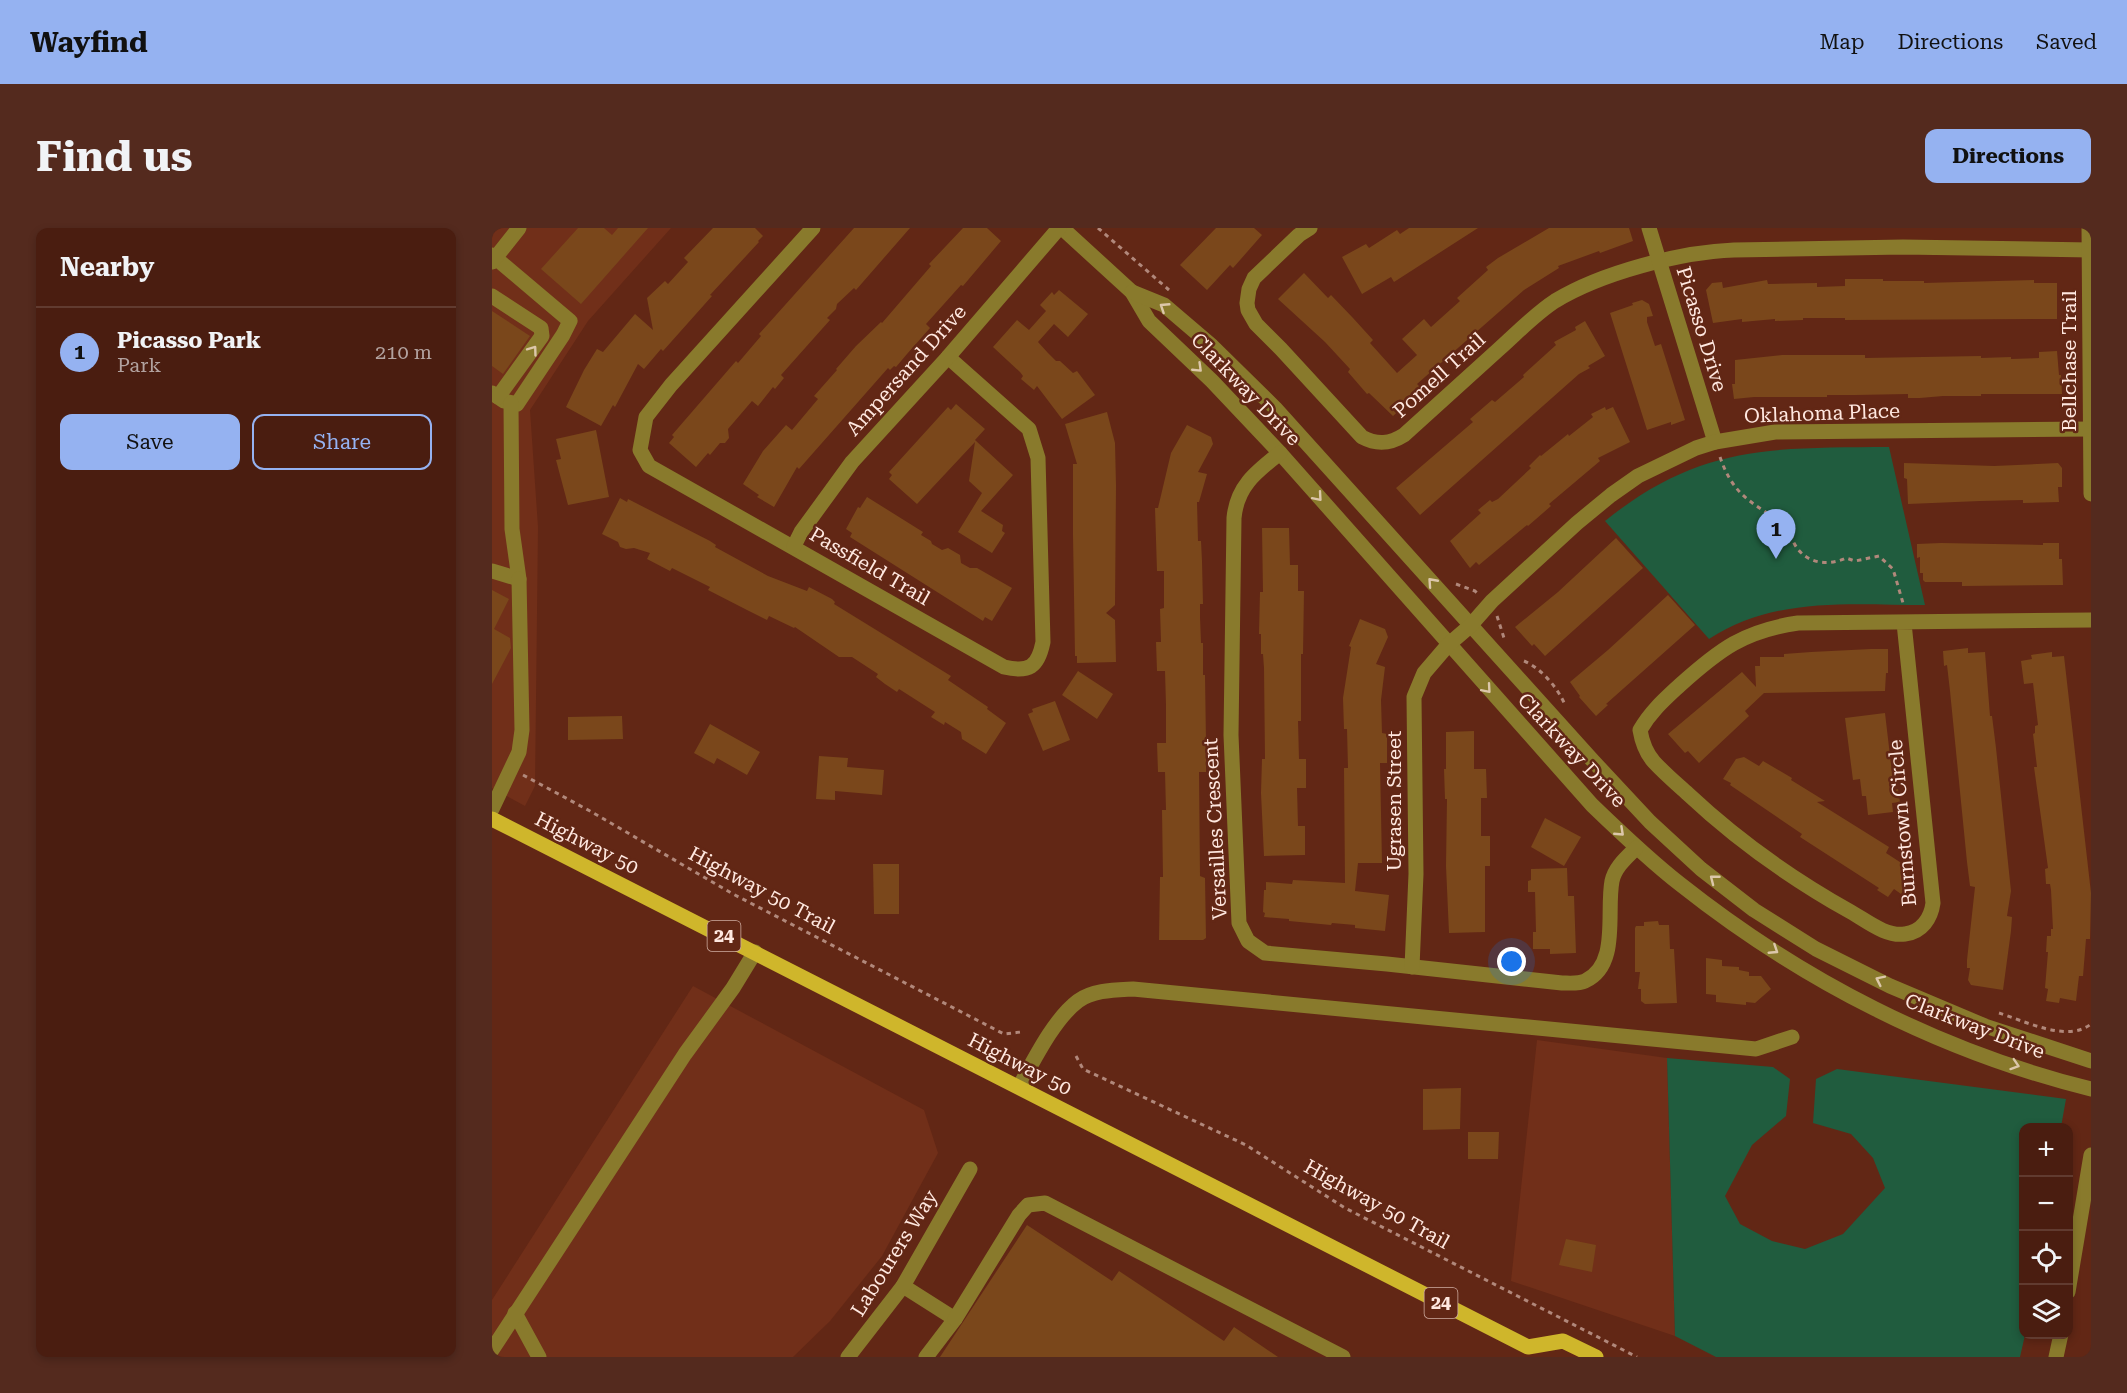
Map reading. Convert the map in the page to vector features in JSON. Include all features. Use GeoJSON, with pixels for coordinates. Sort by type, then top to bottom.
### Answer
{"type":"FeatureCollection","features":[{"type":"Feature","properties":{"kind":"main road","name":"Highway 50"},"geometry":{"type":"LineString","coordinates":[[492,819],[1019,1087],[1531,1352],[1563,1341],[1596,1357]]}},
{"type":"Feature","properties":{"kind":"street"},"geometry":{"type":"LineString","coordinates":[[500,398],[517,404],[570,321],[493,259],[519,228]]}},
{"type":"Feature","properties":{"kind":"street","name":"Passfield Trail"},"geometry":{"type":"LineString","coordinates":[[813,228],[671,385],[646,417],[640,450],[649,465],[1004,667],[1020,671],[1033,665],[1040,654],[1043,642],[1038,458],[1029,429],[948,357]]}},
{"type":"Feature","properties":{"kind":"street","name":"Ampersand Drive"},"geometry":{"type":"LineString","coordinates":[[794,546],[801,532],[852,462],[948,357],[1060,228]]}},
{"type":"Feature","properties":{"kind":"street","name":"Clarkway Drive"},"geometry":{"type":"LineString","coordinates":[[1060,228],[1132,292],[1149,321],[1212,381],[1280,453],[1592,805],[1636,848],[1680,885],[1752,936],[1820,979],[1918,1031],[1960,1047],[2091,1089]]}},
{"type":"Feature","properties":{"kind":"street","name":"Pomell Trail"},"geometry":{"type":"LineString","coordinates":[[1310,228],[1299,235],[1254,278],[1249,289],[1247,303],[1249,315],[1362,437],[1372,442],[1394,441],[1404,435],[1554,302],[1586,285],[1659,262]]}},
{"type":"Feature","properties":{"kind":"street","name":"Picasso Drive"},"geometry":{"type":"LineString","coordinates":[[1649,228],[1715,442]]}},
{"type":"Feature","properties":{"kind":"street","name":"Bellchase Trail"},"geometry":{"type":"LineString","coordinates":[[2089,228],[2091,494]]}},
{"type":"Feature","properties":{"kind":"street"},"geometry":{"type":"LineString","coordinates":[[1659,262],[1709,251],[1734,250],[1904,247],[2090,250]]}},
{"type":"Feature","properties":{"kind":"street","name":"Clarkway Drive"},"geometry":{"type":"LineString","coordinates":[[1132,292],[1164,305],[1212,346],[1275,408],[1470,626],[1650,822],[1701,869],[1754,910],[1816,949],[1908,994],[1985,1026],[2091,1061]]}},
{"type":"Feature","properties":{"kind":"street"},"geometry":{"type":"LineString","coordinates":[[492,296],[542,328],[542,336],[500,398],[519,579],[522,730],[519,752],[492,809]]}},
{"type":"Feature","properties":{"kind":"street","name":"Oklahoma Place"},"geometry":{"type":"LineString","coordinates":[[1448,645],[1470,626],[1492,601],[1611,495],[1638,476],[1665,462],[1715,442],[1765,434],[1800,432],[2091,429]]}},
{"type":"Feature","properties":{"kind":"street","name":"Versailles Crescent"},"geometry":{"type":"LineString","coordinates":[[1280,453],[1248,479],[1235,504],[1234,518],[1231,735],[1239,923],[1248,941],[1265,952],[1562,983],[1584,982],[1596,973],[1607,956],[1612,881],[1618,867],[1636,848]]}},
{"type":"Feature","properties":{"kind":"street"},"geometry":{"type":"LineString","coordinates":[[492,571],[519,579]]}},
{"type":"Feature","properties":{"kind":"street","name":"Burnstown Circle"},"geometry":{"type":"LineString","coordinates":[[1904,623],[1934,903],[1931,915],[1922,927],[1905,934],[1885,932],[1797,880],[1709,814],[1653,761],[1642,742],[1640,729],[1650,712],[1713,656],[1757,632],[1798,623],[2091,620]]}},
{"type":"Feature","properties":{"kind":"street","name":"Ugrasen Street"},"geometry":{"type":"LineString","coordinates":[[1412,967],[1416,874],[1414,697],[1424,673],[1448,645]]}},
{"type":"Feature","properties":{"kind":"street"},"geometry":{"type":"LineString","coordinates":[[492,1350],[755,952]]}},
{"type":"Feature","properties":{"kind":"street"},"geometry":{"type":"LineString","coordinates":[[1019,1087],[1054,1028],[1079,1000],[1107,990],[1133,989],[1756,1049],[1791,1037]]}},
{"type":"Feature","properties":{"kind":"street"},"geometry":{"type":"LineString","coordinates":[[2069,1285],[2091,1155]]}},
{"type":"Feature","properties":{"kind":"street","name":"Labourers Way"},"geometry":{"type":"LineString","coordinates":[[848,1357],[903,1287],[970,1169]]}},
{"type":"Feature","properties":{"kind":"street"},"geometry":{"type":"LineString","coordinates":[[926,1357],[955,1319],[1019,1215],[1028,1205],[1045,1203],[1343,1357]]}},
{"type":"Feature","properties":{"kind":"street"},"geometry":{"type":"LineString","coordinates":[[903,1287],[955,1319]]}},
{"type":"Feature","properties":{"kind":"street"},"geometry":{"type":"LineString","coordinates":[[515,1313],[539,1357]]}},
{"type":"Feature","properties":{"kind":"street"},"geometry":{"type":"LineString","coordinates":[[2056,1357],[2060,1339]]}},
{"type":"Feature","properties":{"kind":"path"},"geometry":{"type":"LineString","coordinates":[[1720,457],[1733,485],[1749,501],[1785,524],[1799,551],[1816,562],[1825,564],[1846,558],[1855,561],[1880,556],[1893,569],[1903,603]]}},
{"type":"Feature","properties":{"kind":"path","name":"Highway 50 Trail"},"geometry":{"type":"LineString","coordinates":[[511,769],[590,811],[734,894],[993,1029],[1004,1034],[1021,1032]]}},
{"type":"Feature","properties":{"kind":"path","name":"Highway 50 Trail"},"geometry":{"type":"LineString","coordinates":[[1076,1056],[1083,1069],[1246,1145],[1345,1208],[1637,1357]]}},
{"type":"Feature","properties":{"kind":"shaded area"},"geometry":{"type":"Polygon","coordinates":[[[492,228],[671,228],[588,321],[530,410],[538,527],[535,786],[525,806],[492,788],[492,228]]]}},
{"type":"Feature","properties":{"kind":"shaded area"},"geometry":{"type":"Polygon","coordinates":[[[693,986],[924,1110],[938,1153],[882,1256],[830,1321],[793,1357],[492,1357],[492,1300],[693,986]]]}},
{"type":"Feature","properties":{"kind":"shaded area"},"geometry":{"type":"Polygon","coordinates":[[[1537,1040],[1667,1058],[1675,1336],[1511,1281],[1537,1040]]]}},
{"type":"Feature","properties":{"kind":"green space"},"geometry":{"type":"Polygon","coordinates":[[[1889,447],[1925,605],[1841,604],[1787,609],[1734,625],[1709,639],[1605,521],[1640,496],[1673,477],[1706,464],[1773,451],[1889,447]]]}},
{"type":"Feature","properties":{"kind":"green space"},"geometry":{"type":"Polygon","coordinates":[[[1667,1058],[1773,1067],[1790,1079],[1786,1116],[1752,1145],[1725,1196],[1740,1224],[1772,1241],[1805,1249],[1843,1234],[1885,1188],[1873,1158],[1851,1134],[1813,1123],[1816,1079],[1837,1069],[2066,1099],[2062,1123],[2019,1123],[2019,1339],[2024,1339],[2020,1357],[1716,1357],[1675,1336],[1667,1058]]]}},
{"type":"Feature","properties":{"kind":"building"},"geometry":{"type":"Polygon","coordinates":[[[578,228],[604,228],[612,235],[618,228],[648,228],[581,304],[541,269],[578,228]]]}},
{"type":"Feature","properties":{"kind":"building"},"geometry":{"type":"Polygon","coordinates":[[[713,228],[755,228],[763,236],[663,351],[661,349],[644,369],[638,364],[615,407],[613,405],[601,426],[566,407],[597,349],[603,352],[635,314],[653,330],[647,298],[665,281],[668,284],[688,262],[684,258],[713,228]]]}},
{"type":"Feature","properties":{"kind":"building"},"geometry":{"type":"Polygon","coordinates":[[[854,228],[910,228],[856,290],[854,288],[837,304],[836,309],[827,318],[830,320],[781,375],[784,378],[775,389],[773,387],[758,406],[752,401],[728,429],[729,438],[725,443],[720,443],[696,467],[669,443],[674,437],[672,435],[736,361],[738,363],[761,336],[759,334],[854,228]]]}},
{"type":"Feature","properties":{"kind":"building"},"geometry":{"type":"Polygon","coordinates":[[[963,228],[987,228],[1001,241],[963,286],[961,285],[926,324],[930,328],[896,367],[890,370],[888,368],[799,469],[797,467],[774,507],[757,497],[759,495],[743,484],[763,451],[786,425],[792,430],[818,399],[814,396],[836,369],[856,346],[882,323],[931,266],[929,264],[963,228]]]}},
{"type":"Feature","properties":{"kind":"building"},"geometry":{"type":"Polygon","coordinates":[[[1216,228],[1254,228],[1262,235],[1233,268],[1230,265],[1207,290],[1180,265],[1216,228]]]}},
{"type":"Feature","properties":{"kind":"building"},"geometry":{"type":"Polygon","coordinates":[[[1409,228],[1478,228],[1394,282],[1391,277],[1362,294],[1342,257],[1366,244],[1369,248],[1397,230],[1400,234],[1409,228]]]}},
{"type":"Feature","properties":{"kind":"building"},"geometry":{"type":"Polygon","coordinates":[[[1549,228],[1629,228],[1633,241],[1558,266],[1559,268],[1524,290],[1417,384],[1423,390],[1393,416],[1369,393],[1367,394],[1348,372],[1350,369],[1325,342],[1278,299],[1304,273],[1328,298],[1331,295],[1353,318],[1373,340],[1370,343],[1397,373],[1417,355],[1402,339],[1424,319],[1431,327],[1460,301],[1457,298],[1488,270],[1486,267],[1549,228]]]}},
{"type":"Feature","properties":{"kind":"building"},"geometry":{"type":"Polygon","coordinates":[[[1845,279],[1924,281],[1924,283],[2034,280],[2034,283],[2057,283],[2057,319],[1845,320],[1845,318],[1803,318],[1803,320],[1775,321],[1775,319],[1742,322],[1742,319],[1713,323],[1706,290],[1712,283],[1722,282],[1723,288],[1767,280],[1768,284],[1817,283],[1817,287],[1845,286],[1845,279]]]}},
{"type":"Feature","properties":{"kind":"building"},"geometry":{"type":"Polygon","coordinates":[[[1059,290],[1088,314],[1068,337],[1054,324],[1038,342],[1056,361],[1060,361],[1073,373],[1077,371],[1095,395],[1062,419],[1037,386],[1034,390],[1021,379],[1023,376],[1020,372],[993,347],[1017,320],[1029,330],[1046,311],[1040,305],[1052,292],[1054,295],[1059,290]]]}},
{"type":"Feature","properties":{"kind":"building"},"geometry":{"type":"Polygon","coordinates":[[[1642,300],[1649,304],[1653,316],[1647,317],[1647,322],[1655,346],[1661,344],[1685,420],[1647,430],[1610,313],[1642,300]]]}},
{"type":"Feature","properties":{"kind":"building"},"geometry":{"type":"Polygon","coordinates":[[[492,311],[530,336],[503,374],[492,366],[492,311]]]}},
{"type":"Feature","properties":{"kind":"building"},"geometry":{"type":"Polygon","coordinates":[[[1585,321],[1605,356],[1588,366],[1590,368],[1579,374],[1420,515],[1396,488],[1473,422],[1470,419],[1492,400],[1495,402],[1524,377],[1523,375],[1556,345],[1554,342],[1576,330],[1575,327],[1585,321]]]}},
{"type":"Feature","properties":{"kind":"building"},"geometry":{"type":"Polygon","coordinates":[[[2057,351],[2062,394],[1981,394],[1981,396],[1920,398],[1908,398],[1908,394],[1827,395],[1827,397],[1734,399],[1732,384],[1735,384],[1735,360],[1782,355],[1865,355],[1865,358],[1981,356],[1981,358],[2011,357],[2011,359],[2039,358],[2039,352],[2057,351]]]}},
{"type":"Feature","properties":{"kind":"building"},"geometry":{"type":"Polygon","coordinates":[[[956,404],[985,429],[975,440],[1013,475],[981,511],[1003,525],[1002,531],[1005,533],[992,553],[958,532],[982,493],[969,481],[975,442],[917,504],[889,479],[892,475],[889,472],[948,407],[951,410],[956,404]]]}},
{"type":"Feature","properties":{"kind":"building"},"geometry":{"type":"Polygon","coordinates":[[[1605,407],[1606,410],[1613,407],[1630,442],[1598,458],[1600,461],[1549,504],[1551,506],[1528,526],[1479,565],[1476,562],[1470,568],[1450,541],[1481,513],[1478,510],[1490,500],[1492,502],[1498,499],[1531,468],[1529,466],[1540,455],[1593,417],[1591,414],[1605,407]]]}},
{"type":"Feature","properties":{"kind":"building"},"geometry":{"type":"Polygon","coordinates":[[[1107,412],[1115,443],[1116,486],[1115,605],[1106,613],[1115,620],[1116,662],[1077,663],[1077,656],[1075,656],[1073,464],[1077,464],[1065,424],[1107,412]]]}},
{"type":"Feature","properties":{"kind":"building"},"geometry":{"type":"Polygon","coordinates":[[[1187,425],[1211,437],[1213,444],[1198,472],[1207,474],[1199,502],[1197,502],[1198,541],[1201,541],[1202,561],[1203,604],[1200,604],[1200,617],[1203,675],[1205,675],[1206,742],[1206,772],[1199,772],[1200,876],[1205,878],[1206,938],[1203,940],[1159,940],[1160,877],[1163,877],[1162,810],[1166,810],[1165,772],[1158,772],[1157,743],[1166,743],[1166,705],[1165,671],[1157,671],[1156,642],[1161,642],[1160,609],[1164,608],[1164,571],[1157,571],[1155,508],[1158,508],[1171,453],[1187,425]]]}},
{"type":"Feature","properties":{"kind":"building"},"geometry":{"type":"Polygon","coordinates":[[[596,430],[609,497],[568,505],[556,460],[561,459],[556,439],[596,430]]]}},
{"type":"Feature","properties":{"kind":"building"},"geometry":{"type":"Polygon","coordinates":[[[1904,463],[1994,466],[2058,463],[2062,468],[2062,487],[2058,487],[2059,502],[2023,503],[2023,500],[1908,504],[1904,463]]]}},
{"type":"Feature","properties":{"kind":"building"},"geometry":{"type":"Polygon","coordinates":[[[867,497],[923,532],[921,535],[932,544],[942,550],[948,548],[960,555],[961,563],[970,568],[977,568],[1012,588],[992,621],[985,617],[983,621],[850,537],[852,533],[846,529],[858,507],[860,508],[867,497]]]}},
{"type":"Feature","properties":{"kind":"building"},"geometry":{"type":"Polygon","coordinates":[[[620,498],[627,502],[628,499],[710,541],[716,545],[715,547],[768,576],[807,591],[809,587],[832,599],[834,604],[951,676],[948,680],[988,707],[987,709],[1006,723],[986,754],[962,739],[961,732],[931,717],[935,712],[899,689],[897,692],[876,677],[878,674],[852,657],[839,657],[795,627],[769,616],[767,620],[708,590],[710,587],[672,568],[670,571],[647,559],[650,553],[620,547],[618,542],[602,534],[620,498]]]}},
{"type":"Feature","properties":{"kind":"building"},"geometry":{"type":"Polygon","coordinates":[[[1262,528],[1289,528],[1290,565],[1298,565],[1298,591],[1304,591],[1301,721],[1298,721],[1299,759],[1306,759],[1306,788],[1297,788],[1298,826],[1305,826],[1305,855],[1264,856],[1261,793],[1262,759],[1265,759],[1264,668],[1261,634],[1259,634],[1260,592],[1263,592],[1262,528]]]}},
{"type":"Feature","properties":{"kind":"building"},"geometry":{"type":"Polygon","coordinates":[[[1616,538],[1643,568],[1545,656],[1534,644],[1532,646],[1515,627],[1558,592],[1616,538]]]}},
{"type":"Feature","properties":{"kind":"building"},"geometry":{"type":"Polygon","coordinates":[[[2043,543],[2059,543],[2063,585],[1962,586],[1962,582],[1925,582],[1923,573],[1920,573],[1917,544],[2043,545],[2043,543]]]}},
{"type":"Feature","properties":{"kind":"building"},"geometry":{"type":"Polygon","coordinates":[[[492,590],[509,599],[494,629],[510,638],[511,648],[492,684],[492,590]]]}},
{"type":"Feature","properties":{"kind":"building"},"geometry":{"type":"Polygon","coordinates":[[[1668,595],[1695,625],[1606,704],[1608,705],[1596,716],[1579,697],[1570,682],[1668,595]]]}},
{"type":"Feature","properties":{"kind":"building"},"geometry":{"type":"Polygon","coordinates":[[[1360,619],[1385,629],[1388,637],[1376,664],[1385,667],[1381,700],[1382,733],[1387,734],[1387,763],[1380,763],[1382,863],[1358,863],[1355,891],[1389,895],[1385,931],[1355,928],[1355,925],[1332,923],[1331,925],[1264,917],[1266,882],[1292,884],[1293,880],[1345,883],[1344,768],[1348,768],[1343,698],[1351,647],[1349,646],[1360,619]]]}},
{"type":"Feature","properties":{"kind":"building"},"geometry":{"type":"Polygon","coordinates":[[[1968,648],[1968,653],[1985,652],[1990,716],[1992,716],[1996,748],[2011,891],[2007,916],[2012,917],[2011,931],[2003,990],[1971,985],[1968,980],[1970,968],[1967,968],[1967,960],[1975,887],[1970,886],[1950,691],[1943,651],[1968,648]]]}},
{"type":"Feature","properties":{"kind":"building"},"geometry":{"type":"Polygon","coordinates":[[[1888,649],[1885,691],[1764,693],[1745,711],[1749,716],[1699,763],[1688,751],[1685,753],[1668,734],[1742,672],[1756,687],[1755,666],[1760,666],[1760,657],[1888,649]]]}},
{"type":"Feature","properties":{"kind":"building"},"geometry":{"type":"Polygon","coordinates":[[[2052,652],[2052,657],[2064,656],[2091,893],[2090,939],[2086,939],[2083,976],[2079,976],[2076,1001],[2060,998],[2059,1003],[2046,1001],[2048,989],[2045,988],[2047,936],[2051,936],[2051,929],[2053,929],[2051,890],[2050,884],[2046,884],[2045,869],[2048,868],[2034,767],[2037,767],[2033,734],[2035,726],[2038,725],[2033,683],[2024,684],[2021,661],[2032,659],[2031,655],[2052,652]]]}},
{"type":"Feature","properties":{"kind":"building"},"geometry":{"type":"Polygon","coordinates":[[[1078,671],[1113,694],[1097,719],[1062,695],[1078,671]]]}},
{"type":"Feature","properties":{"kind":"building"},"geometry":{"type":"Polygon","coordinates":[[[1055,701],[1070,740],[1043,751],[1028,714],[1033,712],[1032,709],[1055,701]]]}},
{"type":"Feature","properties":{"kind":"building"},"geometry":{"type":"Polygon","coordinates":[[[1885,713],[1894,790],[1898,789],[1900,802],[1892,803],[1893,812],[1868,815],[1866,796],[1862,796],[1860,779],[1853,780],[1845,718],[1885,713]]]}},
{"type":"Feature","properties":{"kind":"building"},"geometry":{"type":"Polygon","coordinates":[[[622,716],[623,739],[568,740],[568,717],[622,716]]]}},
{"type":"Feature","properties":{"kind":"building"},"geometry":{"type":"Polygon","coordinates":[[[710,724],[760,752],[747,775],[717,758],[714,764],[694,753],[710,724]]]}},
{"type":"Feature","properties":{"kind":"building"},"geometry":{"type":"Polygon","coordinates":[[[1474,731],[1474,769],[1486,769],[1487,798],[1481,798],[1481,836],[1490,836],[1490,866],[1485,866],[1485,932],[1449,933],[1446,866],[1447,799],[1445,799],[1444,769],[1446,769],[1446,732],[1474,731]]]}},
{"type":"Feature","properties":{"kind":"building"},"geometry":{"type":"Polygon","coordinates":[[[819,756],[848,758],[847,767],[884,770],[882,795],[835,791],[835,800],[816,799],[819,756]]]}},
{"type":"Feature","properties":{"kind":"building"},"geometry":{"type":"Polygon","coordinates":[[[1744,757],[1759,766],[1763,761],[1792,778],[1791,780],[1825,801],[1817,802],[1889,847],[1886,853],[1906,866],[1904,869],[1908,872],[1903,881],[1908,884],[1901,894],[1894,889],[1888,897],[1877,890],[1879,888],[1800,837],[1802,834],[1723,779],[1736,759],[1744,757]]]}},
{"type":"Feature","properties":{"kind":"building"},"geometry":{"type":"Polygon","coordinates":[[[1545,818],[1581,837],[1564,866],[1531,847],[1545,818]]]}},
{"type":"Feature","properties":{"kind":"building"},"geometry":{"type":"Polygon","coordinates":[[[873,864],[899,864],[899,914],[874,914],[873,864]]]}},
{"type":"Feature","properties":{"kind":"building"},"geometry":{"type":"Polygon","coordinates":[[[1567,868],[1568,896],[1574,896],[1576,953],[1550,954],[1550,949],[1533,949],[1533,932],[1536,932],[1535,892],[1528,892],[1531,869],[1567,868]]]}},
{"type":"Feature","properties":{"kind":"building"},"geometry":{"type":"Polygon","coordinates":[[[1658,921],[1659,925],[1669,925],[1670,949],[1674,949],[1677,1003],[1645,1004],[1641,1001],[1641,989],[1638,989],[1640,972],[1635,972],[1635,928],[1644,926],[1644,922],[1658,921]]]}},
{"type":"Feature","properties":{"kind":"building"},"geometry":{"type":"Polygon","coordinates":[[[1706,958],[1722,960],[1722,966],[1739,967],[1739,970],[1749,972],[1749,976],[1761,976],[1771,989],[1755,1003],[1746,1002],[1746,1005],[1716,1002],[1716,995],[1706,994],[1706,958]]]}},
{"type":"Feature","properties":{"kind":"building"},"geometry":{"type":"Polygon","coordinates":[[[1461,1088],[1460,1129],[1423,1130],[1423,1089],[1461,1088]]]}},
{"type":"Feature","properties":{"kind":"building"},"geometry":{"type":"Polygon","coordinates":[[[1468,1132],[1499,1132],[1498,1159],[1468,1159],[1468,1132]]]}},
{"type":"Feature","properties":{"kind":"building"},"geometry":{"type":"Polygon","coordinates":[[[1027,1225],[1112,1281],[1119,1271],[1224,1341],[1234,1327],[1278,1357],[940,1357],[1027,1225]]]}},
{"type":"Feature","properties":{"kind":"building"},"geometry":{"type":"Polygon","coordinates":[[[1566,1239],[1596,1245],[1592,1272],[1559,1265],[1566,1239]]]}},
{"type":"Feature","properties":{"kind":"place","name":"Picasso Park"},"geometry":{"type":"Point","coordinates":[1776,559]}}]}
